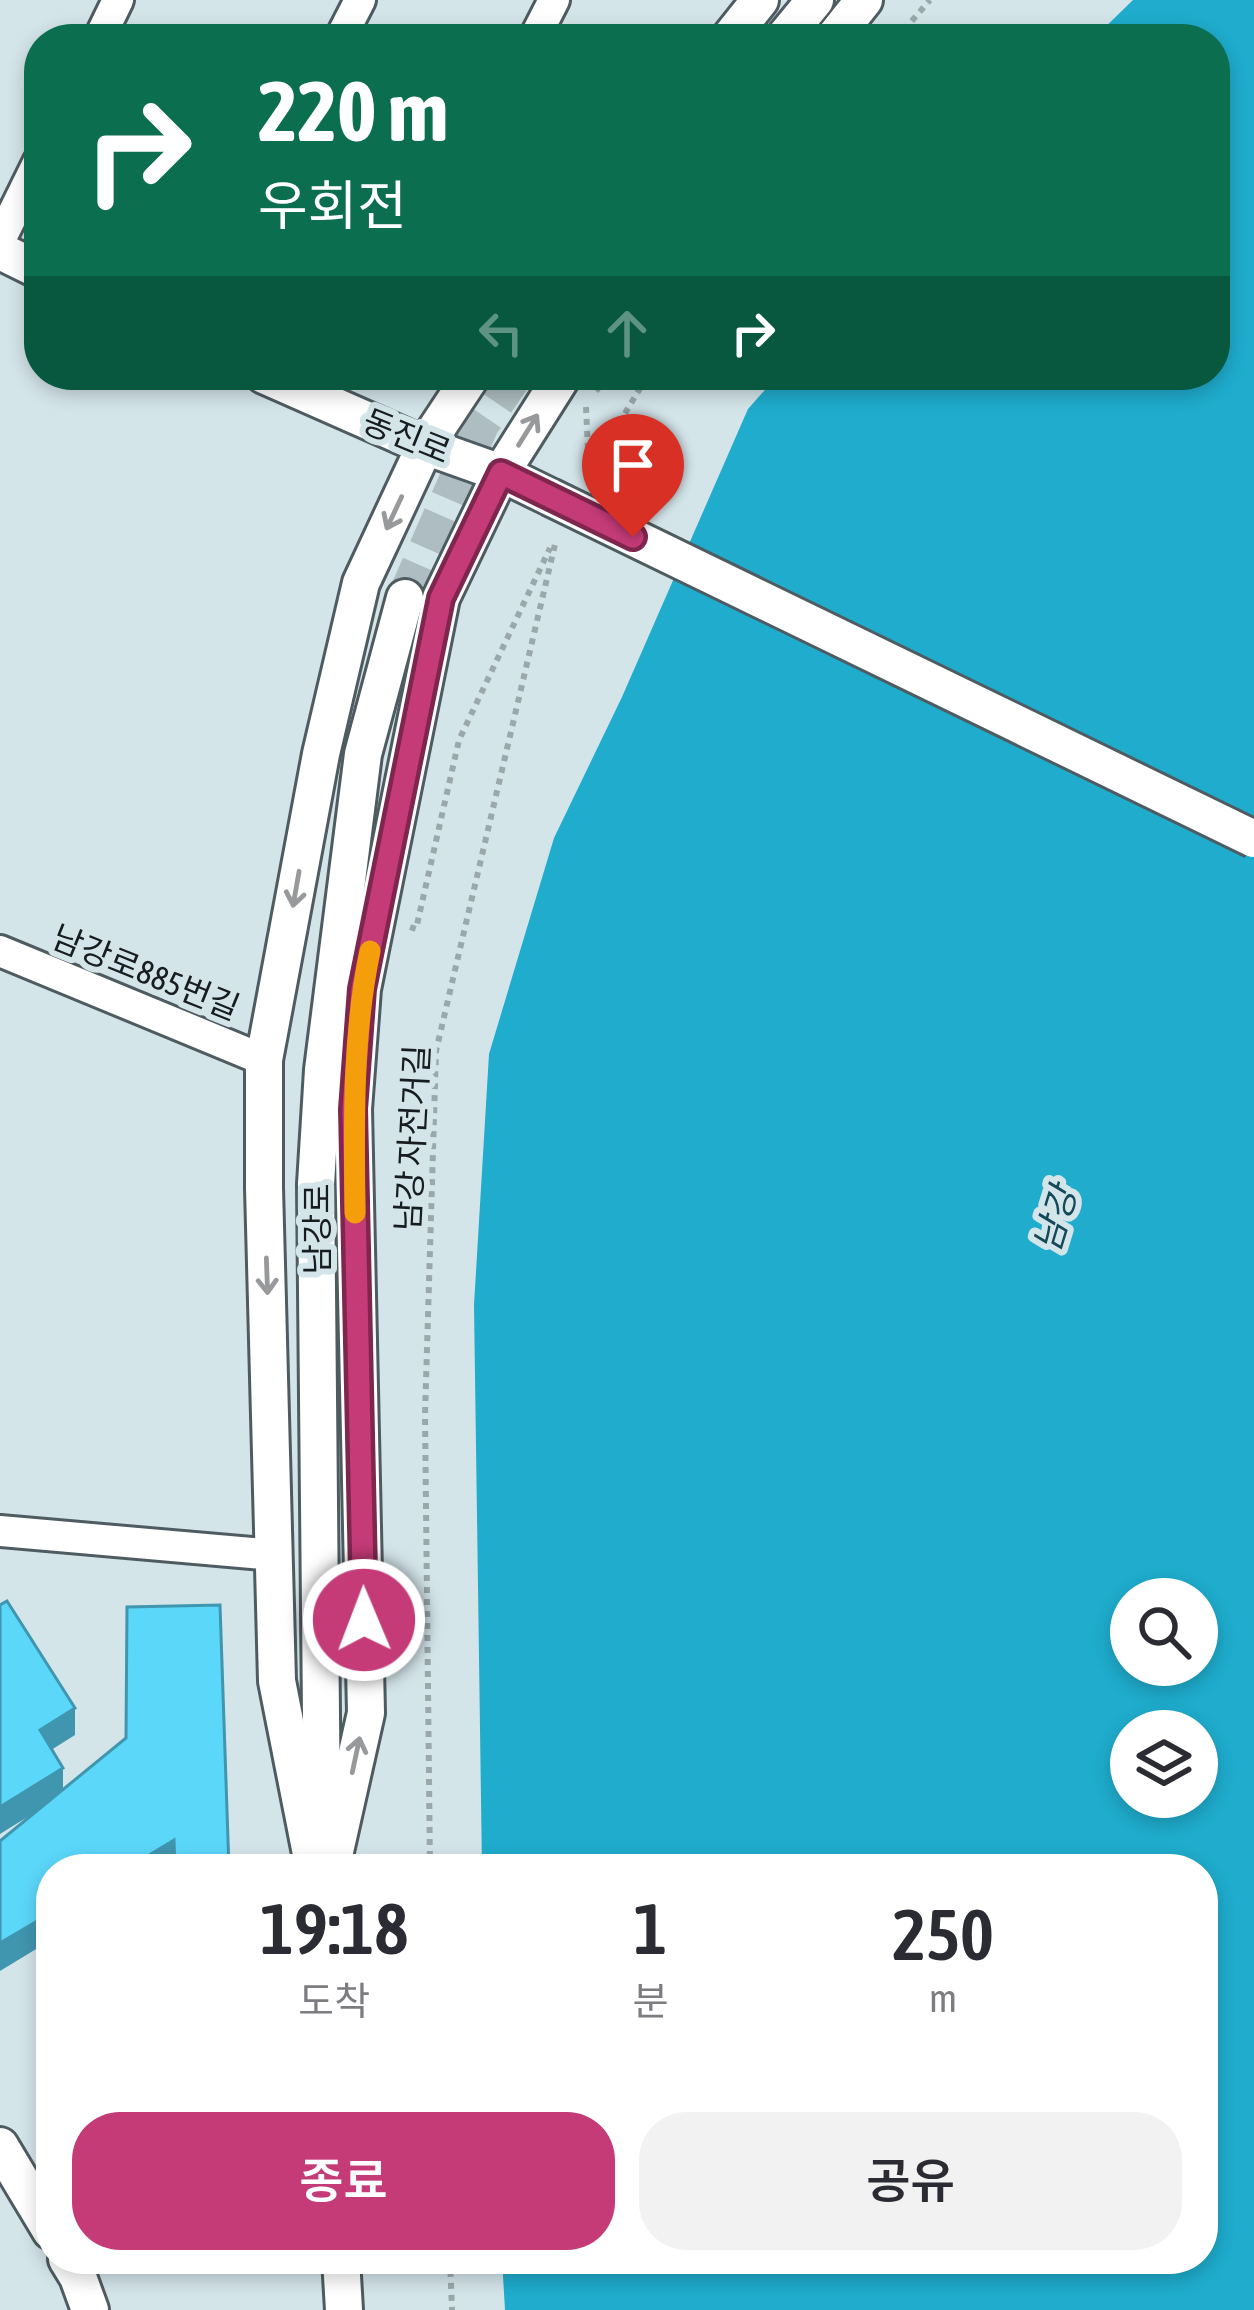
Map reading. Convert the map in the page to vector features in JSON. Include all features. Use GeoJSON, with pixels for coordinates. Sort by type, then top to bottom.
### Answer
{"type":"FeatureCollection","features":[{"type":"Feature","properties":{"kind":"street"},"geometry":{"type":"LineString","coordinates":[[741,24],[760,0]]}},
{"type":"Feature","properties":{"kind":"street"},"geometry":{"type":"LineString","coordinates":[[795,24],[815,0]]}},
{"type":"Feature","properties":{"kind":"street"},"geometry":{"type":"LineString","coordinates":[[844,24],[864,0]]}},
{"type":"Feature","properties":{"kind":"street"},"geometry":{"type":"LineString","coordinates":[[0,240],[24,191]]}},
{"type":"Feature","properties":{"kind":"street","name":"동진로"},"geometry":{"type":"LineString","coordinates":[[298,390],[425,446],[501,473],[1254,839]]}},
{"type":"Feature","properties":{"kind":"street"},"geometry":{"type":"LineString","coordinates":[[315,1854],[277,1681],[264,1060],[321,754],[362,583],[425,446],[462,390]]}},
{"type":"Feature","properties":{"kind":"street"},"geometry":{"type":"LineString","coordinates":[[335,1854],[365,1713],[353,1109],[362,989],[441,598],[501,473],[554,390]]}},
{"type":"Feature","properties":{"kind":"street","name":"남강로"},"geometry":{"type":"LineString","coordinates":[[318,1854],[316,1184],[323,1070],[363,754],[405,598]]}},
{"type":"Feature","properties":{"kind":"street","name":"남강로885번길"},"geometry":{"type":"LineString","coordinates":[[0,950],[264,1060]]}},
{"type":"Feature","properties":{"kind":"street"},"geometry":{"type":"LineString","coordinates":[[0,1531],[275,1555]]}},
{"type":"Feature","properties":{"kind":"street"},"geometry":{"type":"LineString","coordinates":[[0,2146],[36,2206]]}},
{"type":"Feature","properties":{"kind":"street"},"geometry":{"type":"LineString","coordinates":[[76,2274],[90,2310]]}},
{"type":"Feature","properties":{"kind":"street"},"geometry":{"type":"LineString","coordinates":[[342,2274],[344,2310]]}},
{"type":"Feature","properties":{"kind":"path"},"geometry":{"type":"LineString","coordinates":[[909,24],[930,0]]}},
{"type":"Feature","properties":{"kind":"path"},"geometry":{"type":"LineString","coordinates":[[588,451],[585,404],[597,390]]}},
{"type":"Feature","properties":{"kind":"path"},"geometry":{"type":"LineString","coordinates":[[589,474],[639,390]]}},
{"type":"Feature","properties":{"kind":"path","name":"남강 자전거길"},"geometry":{"type":"LineString","coordinates":[[399,924],[416,929],[459,740],[557,534],[436,1051],[425,1415],[430,1854]]}},
{"type":"Feature","properties":{"kind":"path"},"geometry":{"type":"LineString","coordinates":[[450,2274],[452,2310]]}},
{"type":"Feature","properties":{"kind":"water","name":"남강"},"geometry":{"type":"Polygon","coordinates":[[[1133,0],[1254,0],[1254,2310],[505,2310],[503,2274],[1218,2274],[1218,1854],[482,1854],[474,1305],[489,1054],[554,838],[622,697],[748,409],[765,390],[1230,390],[1230,24],[1108,24],[1133,0]]]}},
{"type":"Feature","properties":{"kind":"building"},"geometry":{"type":"Polygon","coordinates":[[[7,1601],[75,1708],[40,1730],[63,1768],[0,1807],[0,1605],[7,1601]]]}},
{"type":"Feature","properties":{"kind":"building"},"geometry":{"type":"Polygon","coordinates":[[[220,1605],[228,1854],[174,1854],[174,1840],[151,1854],[36,1854],[36,1922],[0,1943],[0,1841],[126,1738],[127,1607],[220,1605]]]}},
{"type":"Feature","properties":{"kind":"tunnel"},"geometry":{"type":"LineString","coordinates":[[405,598],[481,425],[505,390]]}},
{"type":"Feature","properties":{"kind":"slow traffic"},"geometry":{"type":"LineString","coordinates":[[355,1213],[353,1109],[362,989],[370,951]]}},
{"type":"Feature","properties":{"kind":"route"},"geometry":{"type":"LineString","coordinates":[[364,1620],[353,1109],[362,989],[441,598],[501,473],[633,537]]}}]}
